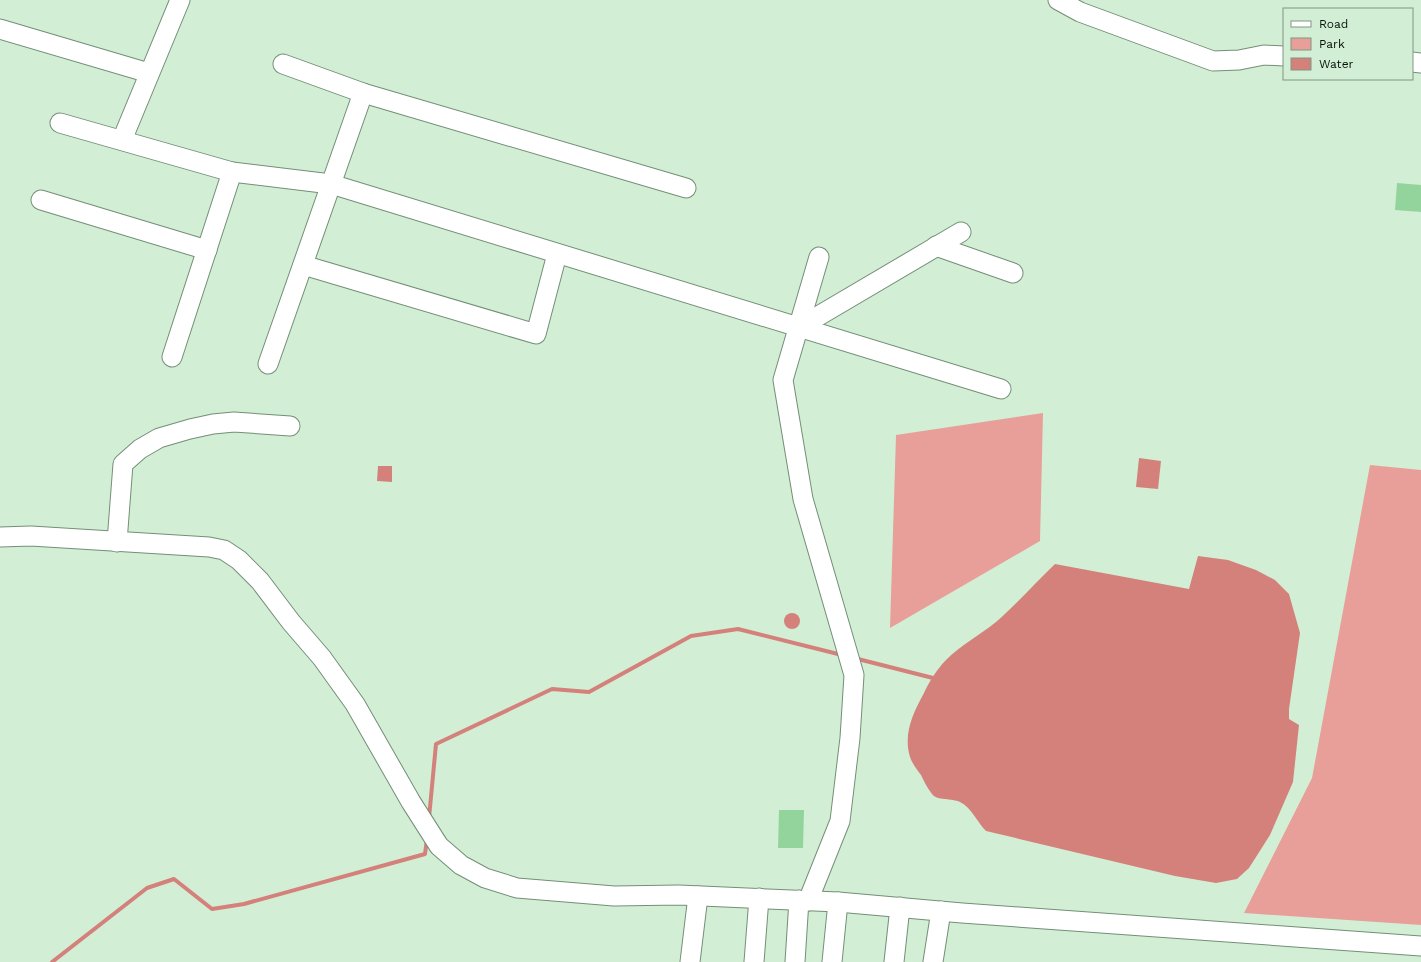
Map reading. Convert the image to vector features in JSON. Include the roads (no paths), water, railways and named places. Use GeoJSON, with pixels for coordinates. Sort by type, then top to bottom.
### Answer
{"type":"FeatureCollection","features":[{"type":"Feature","properties":{"kind":"street"},"geometry":{"type":"LineString","coordinates":[[122,140],[180,0]]}},
{"type":"Feature","properties":{"kind":"street"},"geometry":{"type":"LineString","coordinates":[[1058,0],[1080,12],[1213,61],[1239,60],[1264,55],[1283,56]]}},
{"type":"Feature","properties":{"kind":"street"},"geometry":{"type":"LineString","coordinates":[[0,29],[150,73]]}},
{"type":"Feature","properties":{"kind":"street"},"geometry":{"type":"LineString","coordinates":[[283,64],[364,93],[686,188]]}},
{"type":"Feature","properties":{"kind":"street"},"geometry":{"type":"LineString","coordinates":[[268,364],[364,93]]}},
{"type":"Feature","properties":{"kind":"street"},"geometry":{"type":"LineString","coordinates":[[60,123],[232,172],[331,184],[1001,389]]}},
{"type":"Feature","properties":{"kind":"street"},"geometry":{"type":"LineString","coordinates":[[172,357],[232,172]]}},
{"type":"Feature","properties":{"kind":"street"},"geometry":{"type":"LineString","coordinates":[[41,200],[207,250]]}},
{"type":"Feature","properties":{"kind":"street"},"geometry":{"type":"LineString","coordinates":[[798,328],[961,232]]}},
{"type":"Feature","properties":{"kind":"street"},"geometry":{"type":"LineString","coordinates":[[936,246],[1013,273]]}},
{"type":"Feature","properties":{"kind":"street"},"geometry":{"type":"LineString","coordinates":[[303,265],[536,334],[557,254]]}},
{"type":"Feature","properties":{"kind":"street"},"geometry":{"type":"LineString","coordinates":[[795,962],[804,900],[840,821],[850,738],[854,674],[803,499],[783,380],[819,257]]}},
{"type":"Feature","properties":{"kind":"street"},"geometry":{"type":"LineString","coordinates":[[117,542],[123,464],[140,449],[159,438],[212,424],[234,422],[290,426]]}},
{"type":"Feature","properties":{"kind":"street"},"geometry":{"type":"LineString","coordinates":[[0,537],[31,536],[209,548],[224,550],[239,560],[260,581],[291,622],[322,658],[355,704],[411,802],[439,846],[462,864],[485,878],[518,888],[614,896],[698,896],[838,902],[941,911],[1421,946]]}},
{"type":"Feature","properties":{"kind":"street"},"geometry":{"type":"LineString","coordinates":[[690,962],[698,896]]}},
{"type":"Feature","properties":{"kind":"street"},"geometry":{"type":"LineString","coordinates":[[754,962],[759,898]]}},
{"type":"Feature","properties":{"kind":"street"},"geometry":{"type":"LineString","coordinates":[[832,962],[838,902]]}},
{"type":"Feature","properties":{"kind":"street"},"geometry":{"type":"LineString","coordinates":[[894,962],[900,907]]}},
{"type":"Feature","properties":{"kind":"street"},"geometry":{"type":"LineString","coordinates":[[933,962],[941,911]]}},
{"type":"Feature","properties":{"kind":"water"},"geometry":{"type":"Polygon","coordinates":[[[1139,458],[1161,461],[1158,489],[1136,487],[1139,458]]]}},
{"type":"Feature","properties":{"kind":"water"},"geometry":{"type":"Polygon","coordinates":[[[378,466],[392,466],[392,482],[377,481],[378,466]]]}},
{"type":"Feature","properties":{"kind":"water"},"geometry":{"type":"Polygon","coordinates":[[[1198,556],[1228,560],[1256,570],[1275,580],[1289,594],[1300,633],[1289,709],[1289,719],[1299,725],[1293,782],[1270,835],[1249,868],[1237,879],[1216,883],[1175,876],[986,831],[971,811],[960,802],[937,798],[932,794],[910,757],[908,748],[908,732],[916,708],[928,684],[939,667],[946,660],[996,622],[1055,564],[1189,589],[1198,556]]]}},
{"type":"Feature","properties":{"kind":"water"},"geometry":{"type":"Polygon","coordinates":[[[789,613],[795,613],[800,618],[798,627],[795,629],[789,629],[784,624],[784,618],[789,613]]]}},
{"type":"Feature","properties":{"kind":"waterway"},"geometry":{"type":"LineString","coordinates":[[429,818],[436,744],[552,689],[589,692],[691,636],[738,629],[842,655]]}},
{"type":"Feature","properties":{"kind":"waterway"},"geometry":{"type":"LineString","coordinates":[[854,658],[933,678]]}},
{"type":"Feature","properties":{"kind":"waterway"},"geometry":{"type":"LineString","coordinates":[[52,962],[147,888],[174,879],[212,909],[244,904],[425,854],[427,839]]}}]}
